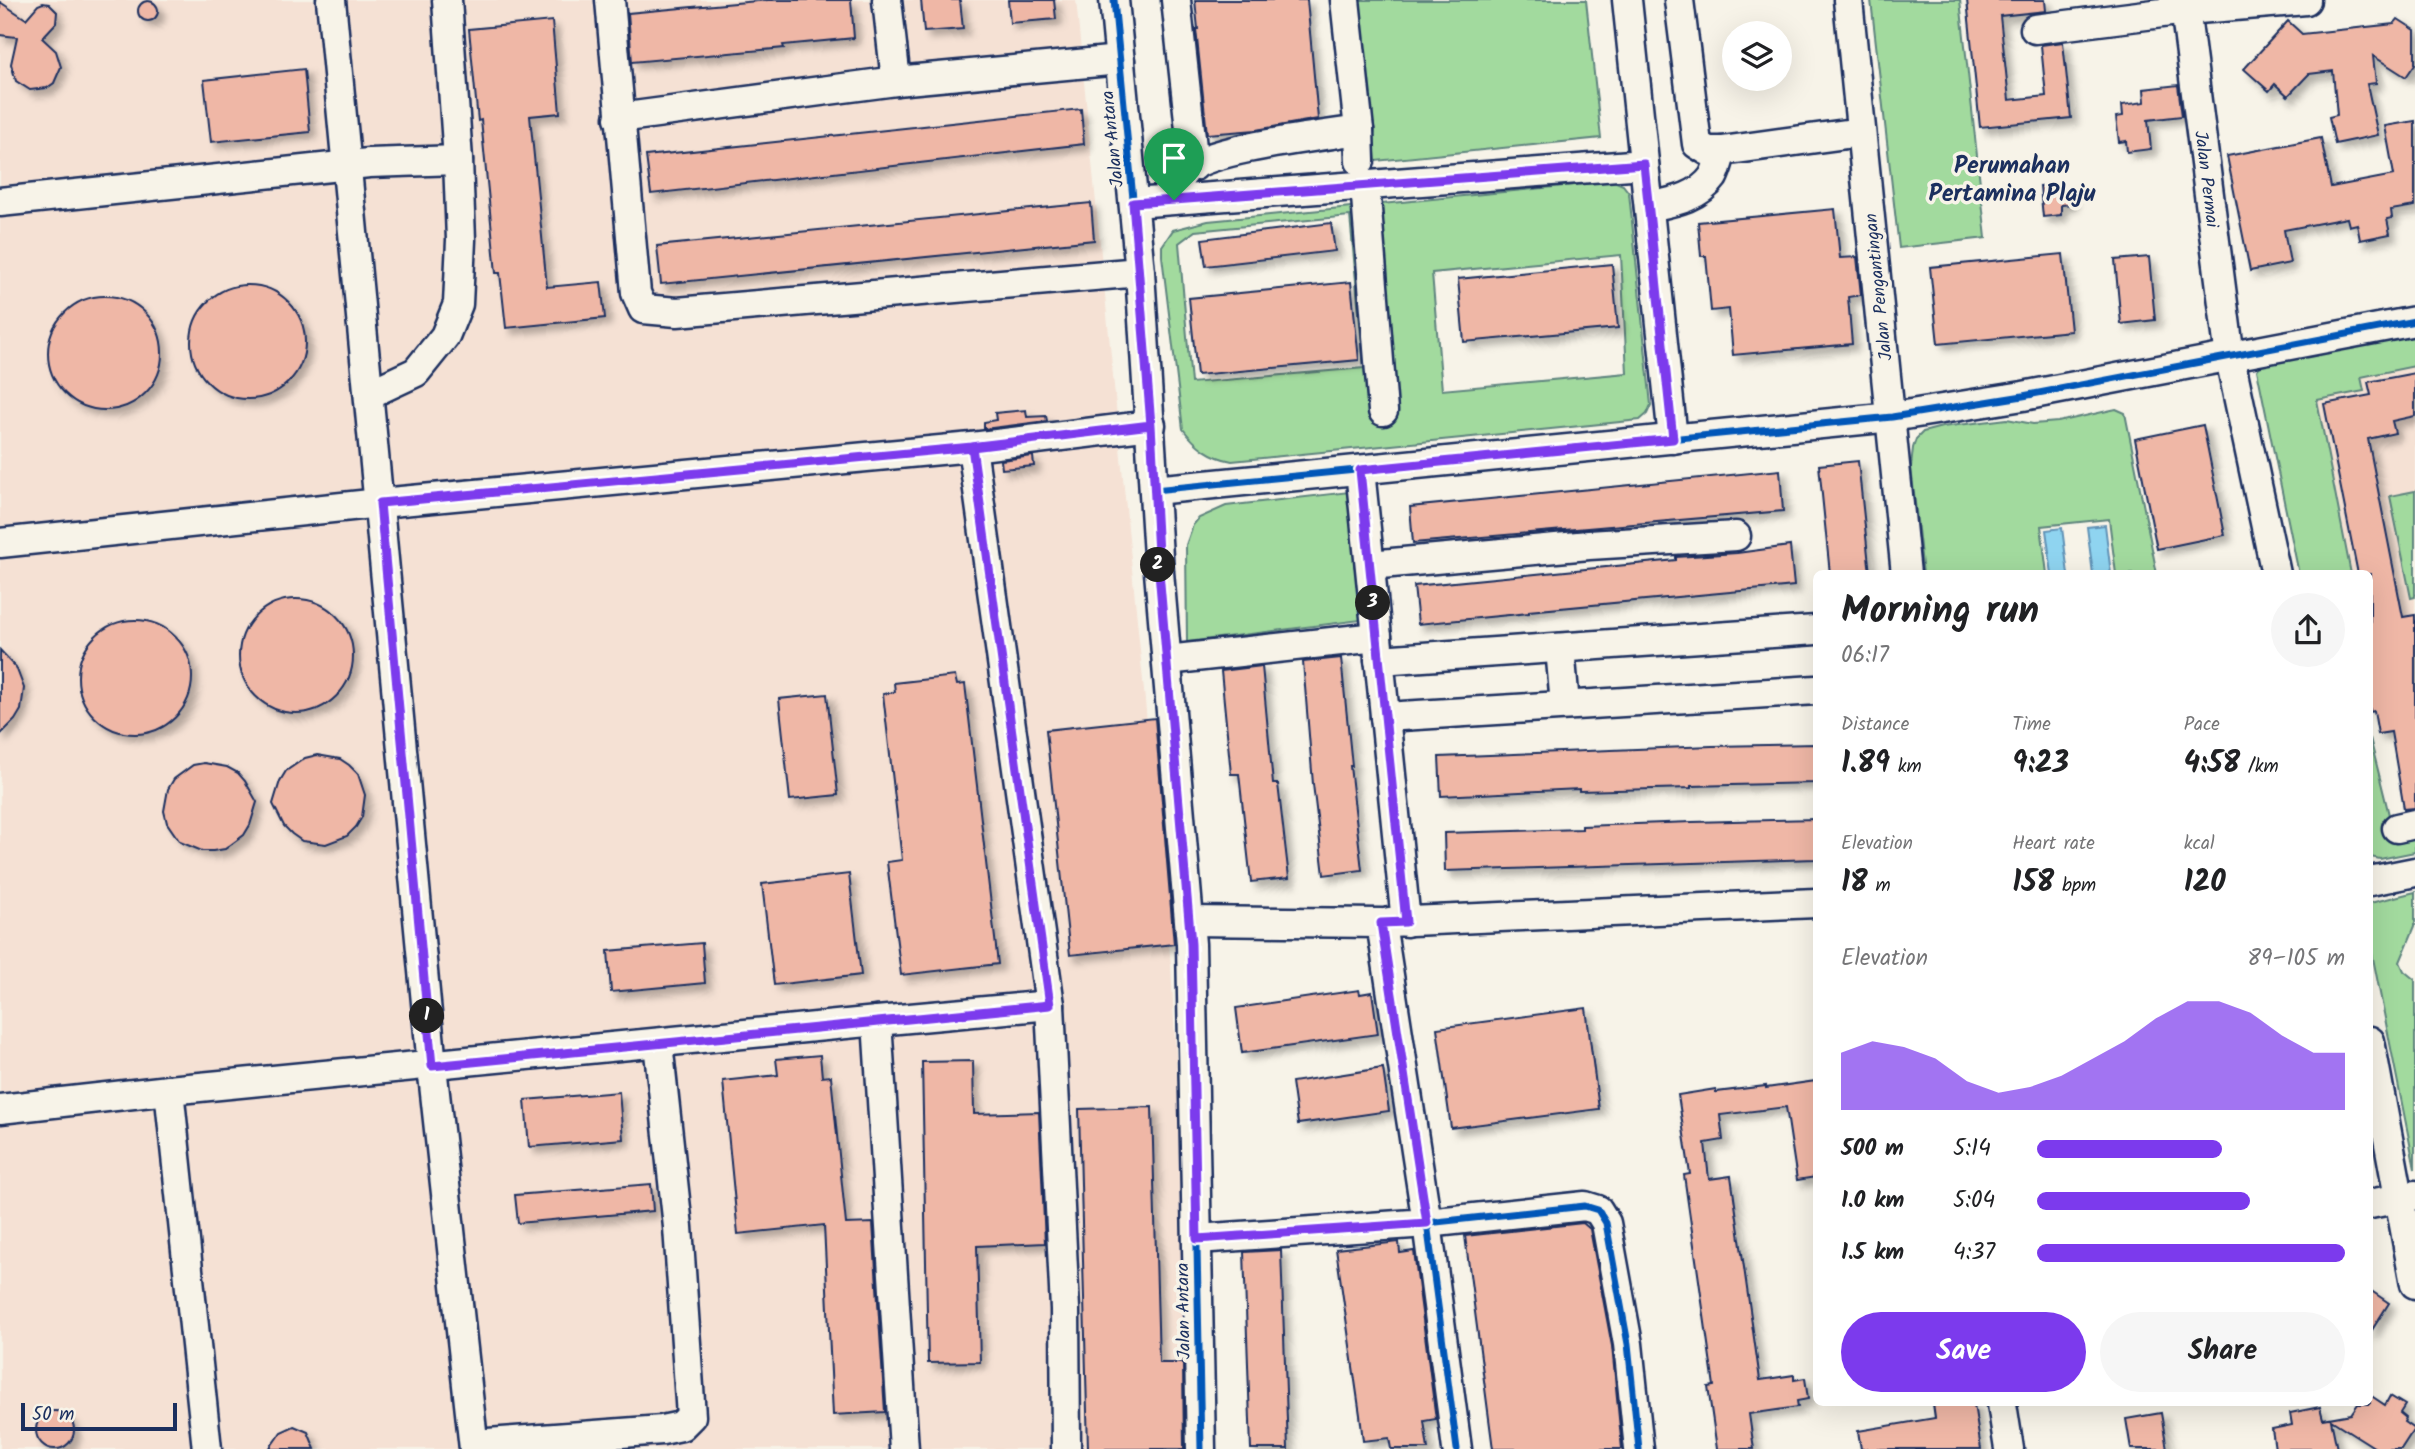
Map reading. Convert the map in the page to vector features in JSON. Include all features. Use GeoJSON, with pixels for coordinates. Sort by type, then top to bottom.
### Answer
{"type":"FeatureCollection","features":[{"type":"Feature","properties":{"kind":"street"},"geometry":{"type":"LineString","coordinates":[[331,0],[432,1066],[474,1447],[662,1430],[681,1426],[691,1416],[678,1227],[657,1043]]}},
{"type":"Feature","properties":{"kind":"street"},"geometry":{"type":"LineString","coordinates":[[369,394],[416,372],[445,336],[458,304],[461,240],[447,0]]}},
{"type":"Feature","properties":{"kind":"street"},"geometry":{"type":"LineString","coordinates":[[610,0],[636,293],[643,309],[677,312],[1140,272]]}},
{"type":"Feature","properties":{"kind":"street"},"geometry":{"type":"LineString","coordinates":[[887,0],[896,81]]}},
{"type":"Feature","properties":{"kind":"street","name":"Jalan Antara"},"geometry":{"type":"LineString","coordinates":[[1114,0],[1140,272],[1167,660],[1190,921],[1201,1449]]}},
{"type":"Feature","properties":{"kind":"street"},"geometry":{"type":"LineString","coordinates":[[1175,0],[1194,166]]}},
{"type":"Feature","properties":{"kind":"street"},"geometry":{"type":"LineString","coordinates":[[1345,0],[1383,411]]}},
{"type":"Feature","properties":{"kind":"street"},"geometry":{"type":"LineString","coordinates":[[1627,0],[1673,439]]}},
{"type":"Feature","properties":{"kind":"street"},"geometry":{"type":"LineString","coordinates":[[1679,0],[1697,144],[1708,151],[1722,151],[1861,132]]}},
{"type":"Feature","properties":{"kind":"street","name":"Jalan Pengantingan"},"geometry":{"type":"LineString","coordinates":[[1848,0],[1906,570]]}},
{"type":"Feature","properties":{"kind":"street"},"geometry":{"type":"LineString","coordinates":[[2035,29],[2185,5],[2306,0]]}},
{"type":"Feature","properties":{"kind":"street","name":"Jalan Permai"},"geometry":{"type":"LineString","coordinates":[[2185,5],[2230,358],[2275,570]]}},
{"type":"Feature","properties":{"kind":"street"},"geometry":{"type":"LineString","coordinates":[[619,118],[896,81],[1119,60]]}},
{"type":"Feature","properties":{"kind":"street"},"geometry":{"type":"LineString","coordinates":[[1174,200],[1177,184],[1186,170],[1217,155],[1359,130]]}},
{"type":"Feature","properties":{"kind":"street"},"geometry":{"type":"LineString","coordinates":[[1649,207],[1682,200],[1699,190],[1713,176],[1722,151]]}},
{"type":"Feature","properties":{"kind":"street"},"geometry":{"type":"LineString","coordinates":[[0,202],[369,163],[458,160]]}},
{"type":"Feature","properties":{"kind":"street"},"geometry":{"type":"LineString","coordinates":[[1133,203],[1174,200],[1363,172],[1644,164]]}},
{"type":"Feature","properties":{"kind":"street"},"geometry":{"type":"LineString","coordinates":[[1154,490],[1892,417],[2023,396],[2415,321]]}},
{"type":"Feature","properties":{"kind":"street"},"geometry":{"type":"LineString","coordinates":[[0,543],[380,503],[972,447],[1151,425]]}},
{"type":"Feature","properties":{"kind":"street"},"geometry":{"type":"LineString","coordinates":[[972,447],[1050,1005],[1065,1309],[1066,1449]]}},
{"type":"Feature","properties":{"kind":"street"},"geometry":{"type":"LineString","coordinates":[[1360,470],[1385,718],[1394,922],[1427,1223],[1457,1449]]}},
{"type":"Feature","properties":{"kind":"street"},"geometry":{"type":"LineString","coordinates":[[1370,565],[1589,545],[1736,536]]}},
{"type":"Feature","properties":{"kind":"street"},"geometry":{"type":"LineString","coordinates":[[1167,660],[1378,648],[1560,648],[1813,630]]}},
{"type":"Feature","properties":{"kind":"street"},"geometry":{"type":"LineString","coordinates":[[1560,648],[1565,705]]}},
{"type":"Feature","properties":{"kind":"street"},"geometry":{"type":"LineString","coordinates":[[1385,718],[1813,690]]}},
{"type":"Feature","properties":{"kind":"street"},"geometry":{"type":"LineString","coordinates":[[2373,880],[2415,872]]}},
{"type":"Feature","properties":{"kind":"street"},"geometry":{"type":"LineString","coordinates":[[1190,921],[1394,922],[1813,903]]}},
{"type":"Feature","properties":{"kind":"street"},"geometry":{"type":"LineString","coordinates":[[0,1109],[169,1090],[1050,1005]]}},
{"type":"Feature","properties":{"kind":"street"},"geometry":{"type":"LineString","coordinates":[[877,1021],[904,1449]]}},
{"type":"Feature","properties":{"kind":"street"},"geometry":{"type":"LineString","coordinates":[[2373,1054],[2406,1196],[2415,1284]]}},
{"type":"Feature","properties":{"kind":"street"},"geometry":{"type":"LineString","coordinates":[[169,1090],[207,1449]]}},
{"type":"Feature","properties":{"kind":"street"},"geometry":{"type":"LineString","coordinates":[[2373,1203],[2406,1196]]}},
{"type":"Feature","properties":{"kind":"street"},"geometry":{"type":"LineString","coordinates":[[1197,1239],[1427,1223],[1567,1207],[1585,1206],[1598,1210],[1606,1223],[1628,1344],[1639,1449]]}},
{"type":"Feature","properties":{"kind":"street"},"geometry":{"type":"LineString","coordinates":[[2003,1406],[2009,1449]]}},
{"type":"Feature","properties":{"kind":"shaded area"},"geometry":{"type":"Polygon","coordinates":[[[0,0],[1076,0],[1171,965],[1197,1449],[0,1449],[0,0]]]}},
{"type":"Feature","properties":{"kind":"shaded area"},"geometry":{"type":"Polygon","coordinates":[[[2415,366],[2415,658],[2373,666],[2373,570],[2350,570],[2317,400],[2363,391],[2361,377],[2415,366]]]}},
{"type":"Feature","properties":{"kind":"green space"},"geometry":{"type":"Polygon","coordinates":[[[1359,0],[1586,0],[1601,138],[1376,161],[1359,0]]]}},
{"type":"Feature","properties":{"kind":"green space"},"geometry":{"type":"Polygon","coordinates":[[[1871,0],[1960,0],[1986,238],[1899,248],[1871,0]]]}},
{"type":"Feature","properties":{"kind":"green space"},"geometry":{"type":"Polygon","coordinates":[[[1614,181],[1623,185],[1629,193],[1651,405],[1640,420],[1232,461],[1217,457],[1198,446],[1183,429],[1162,256],[1162,246],[1173,230],[1208,221],[1614,181]],[[1350,216],[1195,231],[1179,243],[1191,383],[1364,368],[1350,216]],[[1621,255],[1432,273],[1442,390],[1627,373],[1621,255]]]}},
{"type":"Feature","properties":{"kind":"green space"},"geometry":{"type":"Polygon","coordinates":[[[2415,332],[2415,366],[2361,377],[2364,391],[2317,400],[2350,570],[2298,570],[2257,370],[2263,362],[2415,332]]]}},
{"type":"Feature","properties":{"kind":"green space"},"geometry":{"type":"Polygon","coordinates":[[[2116,409],[2125,413],[2156,570],[2115,570],[2109,519],[2041,526],[2046,570],[1923,570],[1911,467],[1916,439],[1923,432],[1942,427],[2007,419],[2033,424],[2058,422],[2116,409]]]}},
{"type":"Feature","properties":{"kind":"green space"},"geometry":{"type":"Polygon","coordinates":[[[2415,491],[2415,597],[2411,598],[2390,496],[2415,491]]]}},
{"type":"Feature","properties":{"kind":"green space"},"geometry":{"type":"Polygon","coordinates":[[[1349,492],[1361,620],[1187,642],[1186,545],[1193,525],[1199,518],[1226,506],[1349,492]]]}},
{"type":"Feature","properties":{"kind":"green space"},"geometry":{"type":"Polygon","coordinates":[[[2373,750],[2393,831],[2415,827],[2415,852],[2380,859],[2373,858],[2373,750]]]}},
{"type":"Feature","properties":{"kind":"green space"},"geometry":{"type":"Polygon","coordinates":[[[2415,892],[2415,926],[2400,962],[2404,971],[2415,980],[2415,1169],[2373,958],[2373,902],[2415,892]]]}},
{"type":"Feature","properties":{"kind":"water"},"geometry":{"type":"Polygon","coordinates":[[[2105,525],[2111,570],[2092,570],[2087,527],[2105,525]]]}},
{"type":"Feature","properties":{"kind":"water"},"geometry":{"type":"Polygon","coordinates":[[[2062,528],[2067,570],[2051,570],[2046,530],[2062,528]]]}},
{"type":"Feature","properties":{"kind":"building"},"geometry":{"type":"Polygon","coordinates":[[[768,0],[851,0],[854,38],[783,45],[784,48],[632,62],[628,13],[768,0]]]}},
{"type":"Feature","properties":{"kind":"building"},"geometry":{"type":"Polygon","coordinates":[[[921,0],[960,0],[963,29],[924,32],[921,0]]]}},
{"type":"Feature","properties":{"kind":"building"},"geometry":{"type":"Polygon","coordinates":[[[1008,0],[1054,0],[1056,19],[1010,23],[1008,0]]]}},
{"type":"Feature","properties":{"kind":"building"},"geometry":{"type":"Polygon","coordinates":[[[1195,0],[1307,0],[1318,119],[1256,130],[1207,134],[1195,0]]]}},
{"type":"Feature","properties":{"kind":"building"},"geometry":{"type":"Polygon","coordinates":[[[1967,0],[2045,0],[2046,11],[2000,16],[2009,100],[2046,96],[2041,45],[2063,42],[2071,118],[1980,127],[1967,0]]]}},
{"type":"Feature","properties":{"kind":"building"},"geometry":{"type":"Polygon","coordinates":[[[148,1],[155,4],[158,11],[155,18],[148,21],[141,18],[138,11],[141,4],[148,1]]]}},
{"type":"Feature","properties":{"kind":"building"},"geometry":{"type":"Polygon","coordinates":[[[0,2],[26,19],[43,3],[49,4],[57,12],[56,23],[42,38],[56,51],[61,67],[54,83],[47,88],[30,90],[16,81],[11,64],[17,37],[0,35],[0,2]]]}},
{"type":"Feature","properties":{"kind":"building"},"geometry":{"type":"Polygon","coordinates":[[[2398,19],[2415,30],[2415,64],[2406,77],[2373,56],[2376,83],[2367,84],[2378,135],[2335,144],[2329,117],[2337,115],[2333,71],[2309,74],[2288,96],[2275,84],[2269,91],[2244,69],[2288,21],[2302,34],[2394,24],[2398,19]]]}},
{"type":"Feature","properties":{"kind":"building"},"geometry":{"type":"Polygon","coordinates":[[[552,21],[560,113],[530,116],[547,287],[601,282],[605,318],[506,328],[500,273],[496,273],[469,29],[552,21]]]}},
{"type":"Feature","properties":{"kind":"building"},"geometry":{"type":"Polygon","coordinates":[[[304,69],[310,132],[211,142],[204,80],[304,69]]]}},
{"type":"Feature","properties":{"kind":"building"},"geometry":{"type":"Polygon","coordinates":[[[2178,85],[2182,116],[2148,120],[2151,149],[2127,152],[2126,141],[2119,142],[2116,117],[2123,116],[2122,105],[2145,102],[2144,89],[2178,85]]]}},
{"type":"Feature","properties":{"kind":"building"},"geometry":{"type":"Polygon","coordinates":[[[1081,109],[1084,144],[651,194],[646,156],[1081,109]]]}},
{"type":"Feature","properties":{"kind":"building"},"geometry":{"type":"Polygon","coordinates":[[[2415,121],[2415,206],[2391,210],[2392,218],[2387,219],[2390,234],[2360,240],[2357,224],[2349,226],[2347,218],[2284,230],[2290,263],[2250,271],[2227,156],[2321,138],[2331,187],[2394,175],[2385,126],[2415,121]]]}},
{"type":"Feature","properties":{"kind":"building"},"geometry":{"type":"Polygon","coordinates":[[[2059,185],[2059,188],[2070,187],[2072,204],[2061,205],[2061,215],[2043,217],[2040,186],[2059,185]]]}},
{"type":"Feature","properties":{"kind":"building"},"geometry":{"type":"Polygon","coordinates":[[[1091,203],[1094,240],[661,284],[657,246],[1091,203]]]}},
{"type":"Feature","properties":{"kind":"building"},"geometry":{"type":"Polygon","coordinates":[[[1835,209],[1840,258],[1857,257],[1861,295],[1848,297],[1852,344],[1733,355],[1729,309],[1711,311],[1706,256],[1701,256],[1698,222],[1835,209]]]}},
{"type":"Feature","properties":{"kind":"building"},"geometry":{"type":"Polygon","coordinates":[[[1331,223],[1335,251],[1206,266],[1202,239],[1331,223]]]}},
{"type":"Feature","properties":{"kind":"building"},"geometry":{"type":"Polygon","coordinates":[[[2063,254],[2071,331],[1938,344],[1930,267],[2063,254]]]}},
{"type":"Feature","properties":{"kind":"building"},"geometry":{"type":"Polygon","coordinates":[[[2149,257],[2155,320],[2121,324],[2115,260],[2149,257]]]}},
{"type":"Feature","properties":{"kind":"building"},"geometry":{"type":"Polygon","coordinates":[[[1612,264],[1618,328],[1464,342],[1458,279],[1612,264]]]}},
{"type":"Feature","properties":{"kind":"building"},"geometry":{"type":"Polygon","coordinates":[[[1351,282],[1359,360],[1197,375],[1189,298],[1351,282]]]}},
{"type":"Feature","properties":{"kind":"building"},"geometry":{"type":"Polygon","coordinates":[[[248,285],[270,289],[288,302],[301,320],[305,342],[301,364],[288,382],[270,395],[248,399],[226,395],[208,382],[195,364],[191,342],[195,320],[208,302],[226,289],[248,285]]]}},
{"type":"Feature","properties":{"kind":"building"},"geometry":{"type":"Polygon","coordinates":[[[105,296],[127,300],[145,313],[158,331],[162,353],[158,375],[145,393],[127,406],[105,410],[83,406],[65,393],[52,375],[48,353],[52,331],[65,313],[83,300],[105,296]]]}},
{"type":"Feature","properties":{"kind":"building"},"geometry":{"type":"Polygon","coordinates":[[[2415,373],[2415,416],[2392,421],[2395,433],[2368,439],[2403,617],[2415,615],[2415,808],[2404,809],[2391,732],[2378,734],[2373,711],[2373,570],[2357,570],[2324,404],[2371,395],[2368,382],[2415,373]]]}},
{"type":"Feature","properties":{"kind":"building"},"geometry":{"type":"Polygon","coordinates":[[[1026,410],[1027,417],[1046,416],[1047,421],[984,429],[984,422],[996,420],[995,413],[1026,410]]]}},
{"type":"Feature","properties":{"kind":"building"},"geometry":{"type":"Polygon","coordinates":[[[2203,425],[2225,535],[2157,549],[2135,439],[2203,425]]]}},
{"type":"Feature","properties":{"kind":"building"},"geometry":{"type":"Polygon","coordinates":[[[1033,456],[1034,466],[1002,469],[1001,460],[1033,456]]]}},
{"type":"Feature","properties":{"kind":"building"},"geometry":{"type":"Polygon","coordinates":[[[1858,461],[1870,570],[1830,570],[1819,465],[1858,461]]]}},
{"type":"Feature","properties":{"kind":"building"},"geometry":{"type":"Polygon","coordinates":[[[1780,470],[1783,511],[1413,543],[1410,507],[1780,470]]]}},
{"type":"Feature","properties":{"kind":"building"},"geometry":{"type":"Polygon","coordinates":[[[1790,546],[1794,586],[1418,624],[1414,586],[1790,546]]]}},
{"type":"Feature","properties":{"kind":"building"},"geometry":{"type":"Polygon","coordinates":[[[296,599],[318,603],[336,616],[349,634],[353,656],[349,678],[336,696],[318,709],[296,713],[274,709],[256,696],[243,678],[239,656],[243,634],[256,616],[274,603],[296,599]]]}},
{"type":"Feature","properties":{"kind":"building"},"geometry":{"type":"Polygon","coordinates":[[[135,620],[157,625],[175,637],[187,655],[192,677],[187,699],[175,717],[157,729],[135,734],[113,729],[95,717],[83,699],[78,677],[83,655],[95,637],[113,625],[135,620]]]}},
{"type":"Feature","properties":{"kind":"building"},"geometry":{"type":"Polygon","coordinates":[[[0,650],[16,667],[24,688],[21,710],[0,735],[0,650]]]}},
{"type":"Feature","properties":{"kind":"building"},"geometry":{"type":"Polygon","coordinates":[[[1341,658],[1362,870],[1324,875],[1303,662],[1341,658]]]}},
{"type":"Feature","properties":{"kind":"building"},"geometry":{"type":"Polygon","coordinates":[[[1262,666],[1273,784],[1278,784],[1289,878],[1251,882],[1239,774],[1231,774],[1221,671],[1262,666]]]}},
{"type":"Feature","properties":{"kind":"building"},"geometry":{"type":"Polygon","coordinates":[[[955,676],[957,685],[965,684],[998,964],[901,975],[887,862],[902,860],[883,694],[895,692],[894,683],[955,676]]]}},
{"type":"Feature","properties":{"kind":"building"},"geometry":{"type":"Polygon","coordinates":[[[827,694],[838,795],[790,800],[779,699],[827,694]]]}},
{"type":"Feature","properties":{"kind":"building"},"geometry":{"type":"Polygon","coordinates":[[[1155,718],[1174,944],[1070,955],[1046,730],[1155,718]]]}},
{"type":"Feature","properties":{"kind":"building"},"geometry":{"type":"Polygon","coordinates":[[[1813,744],[1813,783],[1579,789],[1441,796],[1439,757],[1813,744]]]}},
{"type":"Feature","properties":{"kind":"building"},"geometry":{"type":"Polygon","coordinates":[[[317,755],[340,759],[349,765],[358,774],[365,795],[362,817],[356,827],[347,836],[326,844],[302,841],[292,834],[284,826],[273,804],[286,771],[305,758],[317,755]]]}},
{"type":"Feature","properties":{"kind":"building"},"geometry":{"type":"Polygon","coordinates":[[[204,763],[227,767],[238,773],[257,802],[244,835],[225,849],[202,851],[180,842],[167,823],[164,811],[168,789],[174,779],[193,765],[204,763]]]}},
{"type":"Feature","properties":{"kind":"building"},"geometry":{"type":"Polygon","coordinates":[[[1813,819],[1813,859],[1445,871],[1444,833],[1582,829],[1582,826],[1813,819]]]}},
{"type":"Feature","properties":{"kind":"building"},"geometry":{"type":"Polygon","coordinates":[[[849,874],[861,975],[774,985],[762,884],[849,874]]]}},
{"type":"Feature","properties":{"kind":"building"},"geometry":{"type":"Polygon","coordinates":[[[702,943],[705,983],[611,992],[608,951],[702,943]]]}},
{"type":"Feature","properties":{"kind":"building"},"geometry":{"type":"Polygon","coordinates":[[[1359,990],[1360,994],[1372,992],[1378,1034],[1242,1053],[1236,1008],[1359,990]]]}},
{"type":"Feature","properties":{"kind":"building"},"geometry":{"type":"Polygon","coordinates":[[[1586,1008],[1599,1109],[1451,1128],[1437,1028],[1586,1008]]]}},
{"type":"Feature","properties":{"kind":"building"},"geometry":{"type":"Polygon","coordinates":[[[820,1055],[822,1077],[831,1076],[846,1224],[873,1223],[885,1412],[833,1415],[824,1225],[738,1234],[723,1081],[778,1075],[776,1059],[820,1055]]]}},
{"type":"Feature","properties":{"kind":"building"},"geometry":{"type":"Polygon","coordinates":[[[973,1061],[974,1114],[1039,1112],[1045,1243],[977,1246],[980,1362],[928,1363],[922,1062],[973,1061]]]}},
{"type":"Feature","properties":{"kind":"building"},"geometry":{"type":"Polygon","coordinates":[[[1383,1068],[1389,1111],[1298,1124],[1292,1082],[1383,1068]]]}},
{"type":"Feature","properties":{"kind":"building"},"geometry":{"type":"Polygon","coordinates":[[[1813,1081],[1813,1177],[1797,1180],[1786,1107],[1720,1115],[1723,1140],[1705,1143],[1709,1179],[1731,1176],[1760,1380],[1794,1375],[1794,1380],[1805,1378],[1808,1399],[1797,1401],[1798,1407],[1749,1414],[1754,1449],[1717,1449],[1708,1387],[1714,1386],[1684,1175],[1690,1174],[1678,1095],[1716,1089],[1716,1092],[1813,1081]]]}},
{"type":"Feature","properties":{"kind":"building"},"geometry":{"type":"Polygon","coordinates":[[[619,1092],[623,1139],[529,1147],[525,1100],[619,1092]]]}},
{"type":"Feature","properties":{"kind":"building"},"geometry":{"type":"Polygon","coordinates":[[[1152,1107],[1159,1363],[1183,1363],[1184,1449],[1088,1449],[1079,1109],[1152,1107]]]}},
{"type":"Feature","properties":{"kind":"building"},"geometry":{"type":"Polygon","coordinates":[[[651,1184],[653,1211],[518,1223],[515,1195],[651,1184]]]}},
{"type":"Feature","properties":{"kind":"building"},"geometry":{"type":"Polygon","coordinates":[[[1583,1223],[1590,1229],[1612,1346],[1622,1449],[1493,1449],[1465,1236],[1583,1223]]]}},
{"type":"Feature","properties":{"kind":"building"},"geometry":{"type":"Polygon","coordinates":[[[1399,1242],[1400,1253],[1414,1251],[1436,1419],[1424,1421],[1428,1449],[1391,1449],[1389,1438],[1363,1441],[1336,1249],[1399,1242]]]}},
{"type":"Feature","properties":{"kind":"building"},"geometry":{"type":"Polygon","coordinates":[[[1281,1250],[1288,1449],[1251,1449],[1244,1252],[1281,1250]]]}},
{"type":"Feature","properties":{"kind":"building"},"geometry":{"type":"Polygon","coordinates":[[[2373,1292],[2389,1303],[2373,1328],[2373,1292]]]}},
{"type":"Feature","properties":{"kind":"building"},"geometry":{"type":"Polygon","coordinates":[[[2390,1396],[2405,1405],[2400,1413],[2406,1418],[2404,1422],[2414,1429],[2401,1449],[2377,1449],[2331,1420],[2337,1449],[2275,1449],[2272,1429],[2292,1425],[2290,1413],[2320,1407],[2323,1419],[2351,1414],[2357,1406],[2373,1406],[2373,1397],[2385,1405],[2390,1396]]]}},
{"type":"Feature","properties":{"kind":"building"},"geometry":{"type":"Polygon","coordinates":[[[1933,1406],[1974,1406],[1981,1449],[1861,1449],[1858,1431],[1935,1418],[1933,1406]]]}},
{"type":"Feature","properties":{"kind":"building"},"geometry":{"type":"Polygon","coordinates":[[[55,1411],[68,1417],[74,1430],[68,1443],[55,1449],[42,1443],[36,1430],[42,1417],[55,1411]]]}},
{"type":"Feature","properties":{"kind":"building"},"geometry":{"type":"Polygon","coordinates":[[[2161,1413],[2167,1449],[2131,1449],[2126,1419],[2161,1413]]]}},
{"type":"Feature","properties":{"kind":"building"},"geometry":{"type":"Polygon","coordinates":[[[294,1426],[308,1432],[315,1449],[269,1449],[281,1432],[294,1426]]]}},
{"type":"Feature","properties":{"kind":"cycle path"},"geometry":{"type":"LineString","coordinates":[[1114,0],[1140,272],[1159,572],[1191,944],[1201,1449]]}},
{"type":"Feature","properties":{"kind":"cycle path"},"geometry":{"type":"LineString","coordinates":[[1154,490],[1892,417],[2023,396],[2415,321]]}},
{"type":"Feature","properties":{"kind":"cycle path"},"geometry":{"type":"LineString","coordinates":[[1457,1449],[1427,1223],[1585,1206],[1598,1210],[1606,1223],[1628,1344],[1639,1449]]}},
{"type":"Feature","properties":{"kind":"district","name":"Perumahan Pertamina Plaju"},"geometry":{"type":"Point","coordinates":[2012,179]}},
{"type":"Feature","properties":{"kind":"route"},"geometry":{"type":"LineString","coordinates":[[1174,200],[1133,203],[1151,425],[978,446],[972,447],[380,503],[432,1066],[1050,1005],[972,447],[1151,425],[1159,572],[1191,944],[1197,1239],[1427,1223],[1381,923],[1406,922],[1360,470],[1673,439],[1644,164],[1174,200]]}}]}
